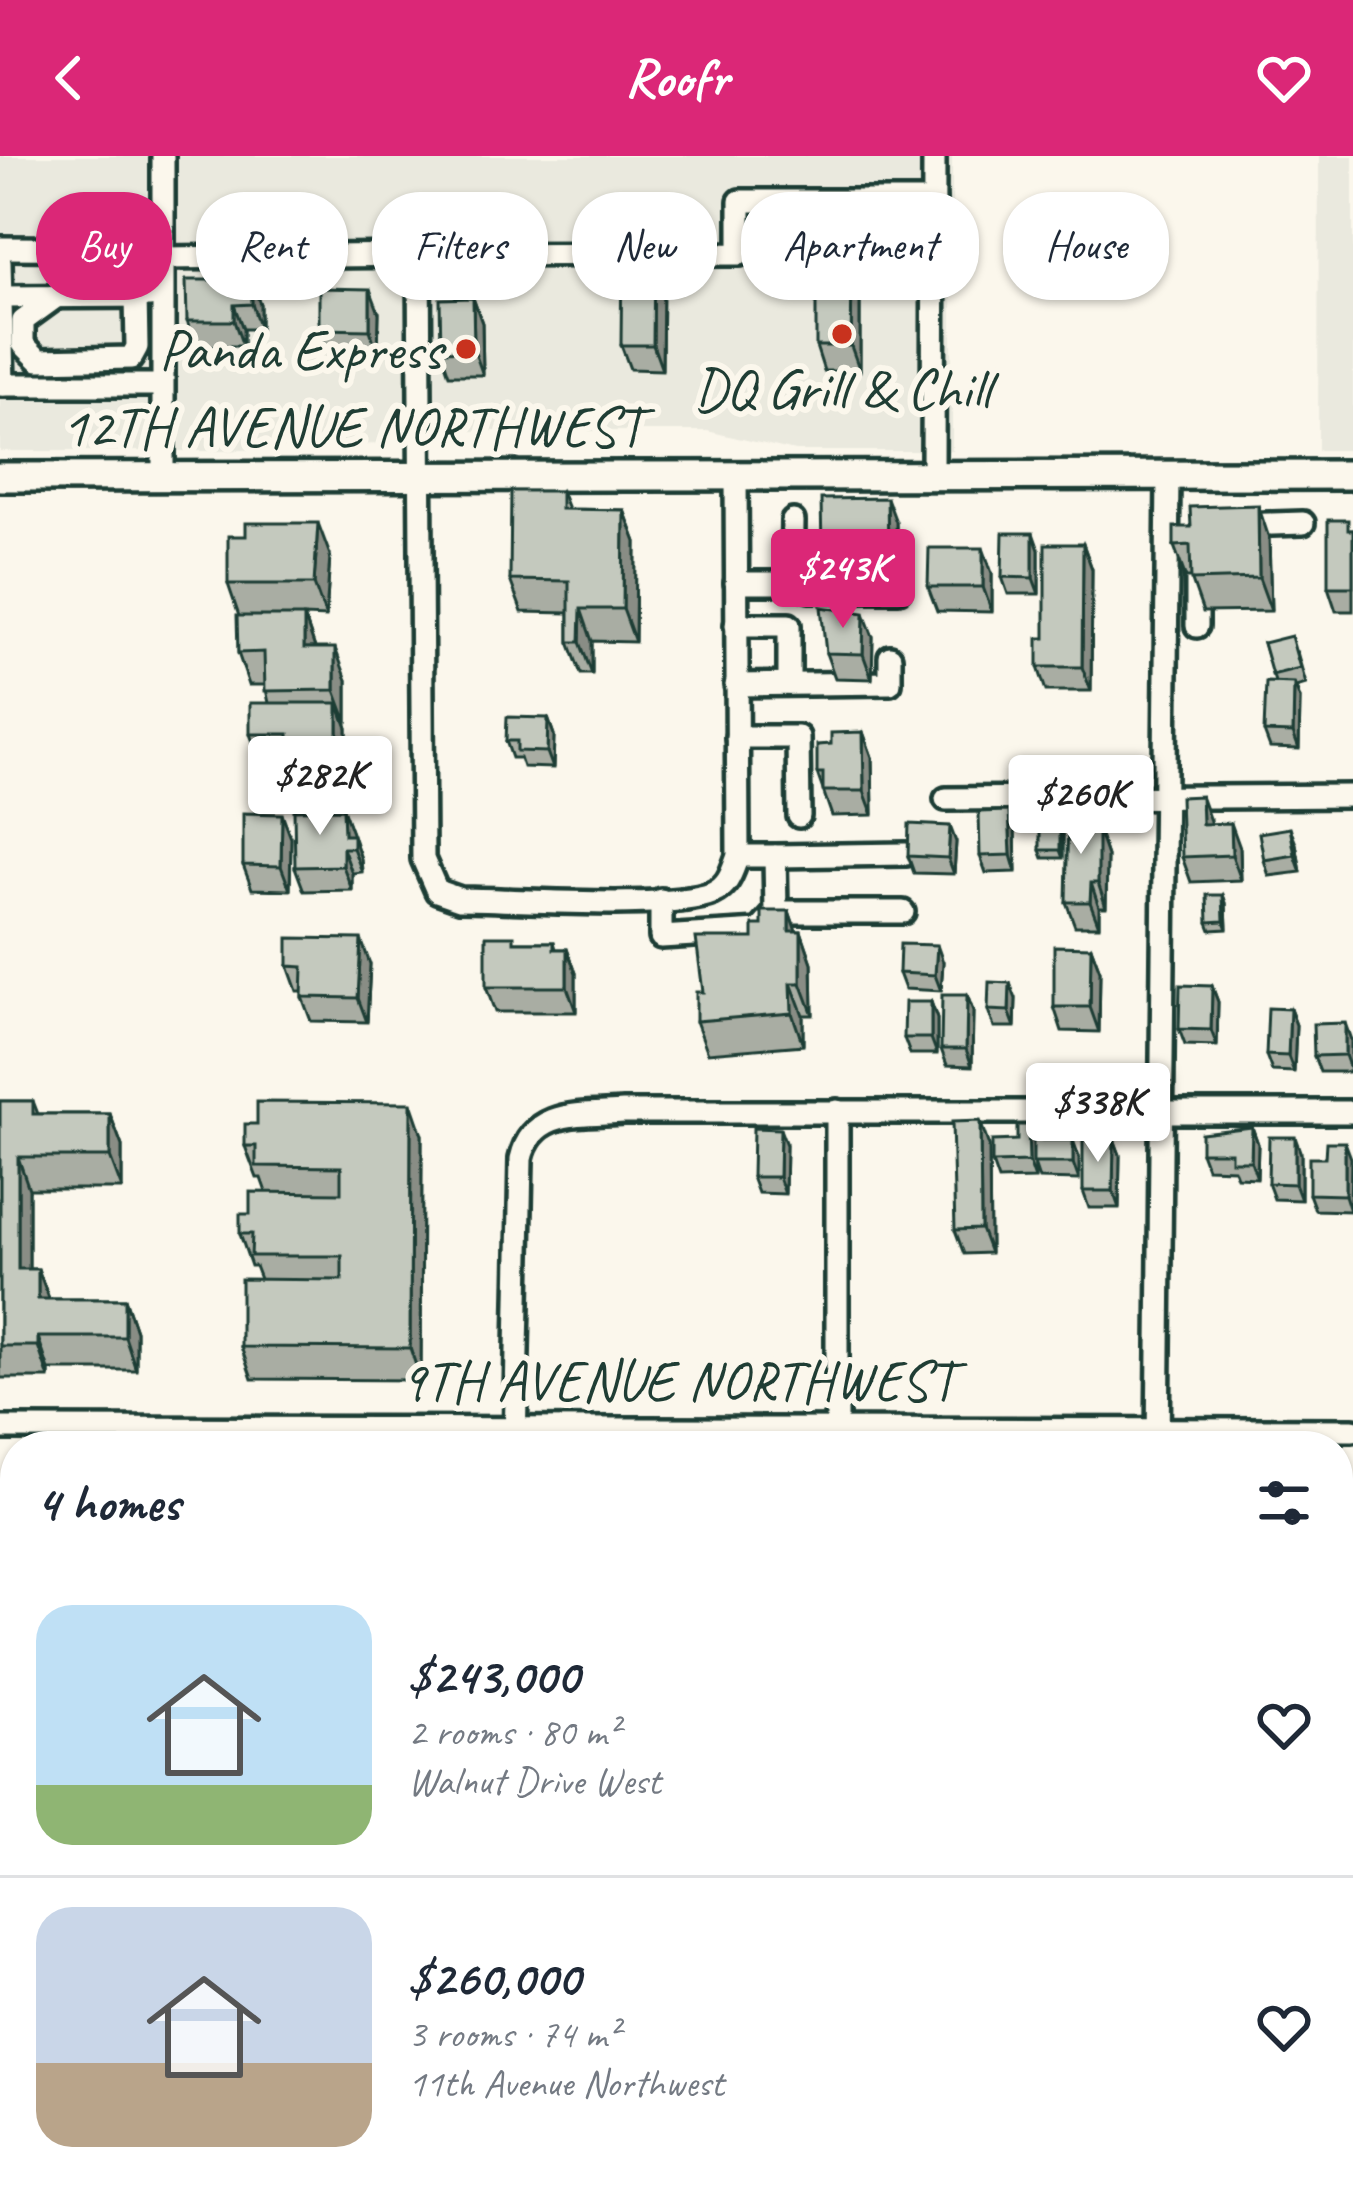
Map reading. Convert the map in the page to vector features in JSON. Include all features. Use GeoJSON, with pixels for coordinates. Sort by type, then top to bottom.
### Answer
{"type":"FeatureCollection","features":[{"type":"Feature","properties":{"kind":"main road","name":"12TH AVENUE NORTHWEST"},"geometry":{"type":"LineString","coordinates":[[0,477],[1353,475]]}},
{"type":"Feature","properties":{"kind":"street"},"geometry":{"type":"LineString","coordinates":[[164,156],[164,192]]}},
{"type":"Feature","properties":{"kind":"street"},"geometry":{"type":"LineString","coordinates":[[934,156],[934,192]]}},
{"type":"Feature","properties":{"kind":"street"},"geometry":{"type":"LineString","coordinates":[[548,255],[740,254],[741,201]]}},
{"type":"Feature","properties":{"kind":"street"},"geometry":{"type":"LineString","coordinates":[[0,248],[36,249]]}},
{"type":"Feature","properties":{"kind":"street"},"geometry":{"type":"LineString","coordinates":[[172,254],[372,255]]}},
{"type":"Feature","properties":{"kind":"street"},"geometry":{"type":"LineString","coordinates":[[1,269],[2,385],[162,385]]}},
{"type":"Feature","properties":{"kind":"street"},"geometry":{"type":"LineString","coordinates":[[3,297],[36,297]]}},
{"type":"Feature","properties":{"kind":"street"},"geometry":{"type":"LineString","coordinates":[[52,300],[23,320],[23,344],[39,360],[131,358],[137,346],[136,300]]}},
{"type":"Feature","properties":{"kind":"street"},"geometry":{"type":"LineString","coordinates":[[163,300],[163,477]]}},
{"type":"Feature","properties":{"kind":"street"},"geometry":{"type":"LineString","coordinates":[[419,300],[423,845],[428,878],[437,891],[460,899],[661,900],[715,893],[729,881],[738,856],[736,476]]}},
{"type":"Feature","properties":{"kind":"street"},"geometry":{"type":"LineString","coordinates":[[932,476],[933,300]]}},
{"type":"Feature","properties":{"kind":"street"},"geometry":{"type":"LineString","coordinates":[[1158,1431],[1168,476]]}},
{"type":"Feature","properties":{"kind":"street"},"geometry":{"type":"LineString","coordinates":[[792,584],[793,521]]}},
{"type":"Feature","properties":{"kind":"street"},"geometry":{"type":"LineString","coordinates":[[1192,626],[1198,535],[1303,523]]}},
{"type":"Feature","properties":{"kind":"street"},"geometry":{"type":"LineString","coordinates":[[736,583],[792,584],[809,590],[899,590]]}},
{"type":"Feature","properties":{"kind":"street"},"geometry":{"type":"LineString","coordinates":[[736,625],[789,625],[789,684]]}},
{"type":"Feature","properties":{"kind":"street"},"geometry":{"type":"LineString","coordinates":[[736,685],[890,683],[890,658]]}},
{"type":"Feature","properties":{"kind":"street"},"geometry":{"type":"LineString","coordinates":[[737,737],[798,737],[799,816]]}},
{"type":"Feature","properties":{"kind":"street"},"geometry":{"type":"LineString","coordinates":[[946,800],[1353,796]]}},
{"type":"Feature","properties":{"kind":"street"},"geometry":{"type":"LineString","coordinates":[[738,856],[905,854]]}},
{"type":"Feature","properties":{"kind":"street"},"geometry":{"type":"LineString","coordinates":[[661,900],[662,937],[759,932],[776,912],[775,856]]}},
{"type":"Feature","properties":{"kind":"street"},"geometry":{"type":"LineString","coordinates":[[776,912],[902,912]]}},
{"type":"Feature","properties":{"kind":"street"},"geometry":{"type":"LineString","coordinates":[[837,1431],[838,1111]]}},
{"type":"Feature","properties":{"kind":"street"},"geometry":{"type":"LineString","coordinates":[[515,1431],[521,1159],[525,1141],[548,1120],[622,1112],[1353,1112]]}},
{"type":"Feature","properties":{"kind":"street","name":"9TH AVENUE NORTHWEST"},"geometry":{"type":"LineString","coordinates":[[0,1428],[172,1431]]}},
{"type":"Feature","properties":{"kind":"shaded area"},"geometry":{"type":"Polygon","coordinates":[[[0,156],[952,156],[952,192],[741,192],[741,300],[952,300],[952,451],[795,451],[707,431],[398,431],[378,444],[220,451],[0,451],[0,156]]]}},
{"type":"Feature","properties":{"kind":"shaded area"},"geometry":{"type":"Polygon","coordinates":[[[1319,156],[1353,156],[1353,450],[1318,450],[1319,156]]]}},
{"type":"Feature","properties":{"kind":"building"},"geometry":{"type":"Polygon","coordinates":[[[186,280],[196,280],[196,300],[252,300],[252,304],[234,305],[234,321],[187,321],[186,280]]]}},
{"type":"Feature","properties":{"kind":"building"},"geometry":{"type":"Polygon","coordinates":[[[348,289],[370,289],[370,330],[319,329],[319,300],[348,300],[348,289]]]}},
{"type":"Feature","properties":{"kind":"building"},"geometry":{"type":"Polygon","coordinates":[[[440,300],[473,300],[474,350],[441,351],[440,300]]]}},
{"type":"Feature","properties":{"kind":"building"},"geometry":{"type":"Polygon","coordinates":[[[621,300],[653,300],[653,345],[621,345],[621,300]]]}},
{"type":"Feature","properties":{"kind":"building"},"geometry":{"type":"Polygon","coordinates":[[[816,300],[852,300],[851,346],[816,346],[816,300]]]}},
{"type":"Feature","properties":{"kind":"building"},"geometry":{"type":"Polygon","coordinates":[[[511,491],[561,491],[561,509],[624,510],[623,609],[581,609],[580,642],[569,642],[569,581],[510,580],[511,491]]]}},
{"type":"Feature","properties":{"kind":"building"},"geometry":{"type":"Polygon","coordinates":[[[887,498],[888,549],[822,549],[821,499],[887,498]]]}},
{"type":"Feature","properties":{"kind":"building"},"geometry":{"type":"Polygon","coordinates":[[[1258,505],[1259,578],[1191,580],[1190,545],[1174,546],[1174,527],[1191,527],[1190,507],[1258,505]]]}},
{"type":"Feature","properties":{"kind":"building"},"geometry":{"type":"Polygon","coordinates":[[[1328,520],[1348,520],[1348,530],[1353,530],[1353,587],[1328,587],[1328,520]]]}},
{"type":"Feature","properties":{"kind":"building"},"geometry":{"type":"Polygon","coordinates":[[[246,523],[318,523],[314,584],[228,584],[228,536],[246,536],[246,523]]]}},
{"type":"Feature","properties":{"kind":"building"},"geometry":{"type":"Polygon","coordinates":[[[1003,533],[1033,533],[1033,578],[1002,577],[1003,533]]]}},
{"type":"Feature","properties":{"kind":"building"},"geometry":{"type":"Polygon","coordinates":[[[1045,544],[1083,544],[1082,667],[1038,667],[1038,638],[1045,638],[1045,544]]]}},
{"type":"Feature","properties":{"kind":"building"},"geometry":{"type":"Polygon","coordinates":[[[929,548],[983,548],[983,587],[928,587],[929,548]]]}},
{"type":"Feature","properties":{"kind":"building"},"geometry":{"type":"Polygon","coordinates":[[[821,607],[864,613],[863,654],[826,653],[821,607]]]}},
{"type":"Feature","properties":{"kind":"building"},"geometry":{"type":"Polygon","coordinates":[[[237,616],[304,616],[304,648],[335,648],[335,690],[265,691],[264,652],[238,653],[237,616]]]}},
{"type":"Feature","properties":{"kind":"building"},"geometry":{"type":"Polygon","coordinates":[[[1291,636],[1300,668],[1272,675],[1263,643],[1291,636]]]}},
{"type":"Feature","properties":{"kind":"building"},"geometry":{"type":"Polygon","coordinates":[[[1266,682],[1294,683],[1293,733],[1264,732],[1266,682]]]}},
{"type":"Feature","properties":{"kind":"building"},"geometry":{"type":"Polygon","coordinates":[[[250,703],[338,703],[338,760],[289,760],[289,734],[250,734],[250,703]]]}},
{"type":"Feature","properties":{"kind":"building"},"geometry":{"type":"Polygon","coordinates":[[[507,717],[548,718],[547,752],[517,751],[517,741],[506,741],[507,717]]]}},
{"type":"Feature","properties":{"kind":"building"},"geometry":{"type":"Polygon","coordinates":[[[863,732],[864,791],[823,791],[823,773],[817,773],[817,745],[831,744],[831,733],[863,732]]]}},
{"type":"Feature","properties":{"kind":"building"},"geometry":{"type":"Polygon","coordinates":[[[1201,796],[1202,824],[1231,823],[1232,855],[1182,857],[1180,797],[1201,796]]]}},
{"type":"Feature","properties":{"kind":"building"},"geometry":{"type":"Polygon","coordinates":[[[343,809],[344,835],[353,835],[353,848],[343,848],[343,866],[295,867],[294,810],[343,809]]]}},
{"type":"Feature","properties":{"kind":"building"},"geometry":{"type":"Polygon","coordinates":[[[1009,811],[1011,855],[980,856],[979,812],[1009,811]]]}},
{"type":"Feature","properties":{"kind":"building"},"geometry":{"type":"Polygon","coordinates":[[[1068,812],[1092,812],[1091,832],[1098,832],[1098,883],[1091,883],[1090,902],[1066,902],[1068,812]]]}},
{"type":"Feature","properties":{"kind":"building"},"geometry":{"type":"Polygon","coordinates":[[[243,813],[282,814],[281,866],[243,865],[243,813]]]}},
{"type":"Feature","properties":{"kind":"building"},"geometry":{"type":"Polygon","coordinates":[[[909,824],[950,826],[948,858],[908,856],[909,824]]]}},
{"type":"Feature","properties":{"kind":"building"},"geometry":{"type":"Polygon","coordinates":[[[1290,828],[1295,855],[1264,860],[1259,833],[1290,828]]]}},
{"type":"Feature","properties":{"kind":"building"},"geometry":{"type":"Polygon","coordinates":[[[1040,829],[1060,829],[1060,850],[1040,850],[1040,829]]]}},
{"type":"Feature","properties":{"kind":"building"},"geometry":{"type":"Polygon","coordinates":[[[1207,895],[1223,895],[1224,921],[1208,922],[1207,895]]]}},
{"type":"Feature","properties":{"kind":"building"},"geometry":{"type":"Polygon","coordinates":[[[762,911],[789,911],[789,931],[801,931],[801,983],[791,983],[792,1013],[696,1021],[696,992],[703,992],[696,938],[753,938],[753,925],[762,925],[762,911]]]}},
{"type":"Feature","properties":{"kind":"building"},"geometry":{"type":"Polygon","coordinates":[[[486,936],[554,942],[554,949],[567,949],[567,987],[486,987],[486,936]]]}},
{"type":"Feature","properties":{"kind":"building"},"geometry":{"type":"Polygon","coordinates":[[[288,938],[361,939],[358,998],[302,997],[303,967],[288,966],[288,938]]]}},
{"type":"Feature","properties":{"kind":"building"},"geometry":{"type":"Polygon","coordinates":[[[900,944],[937,945],[935,975],[899,973],[900,944]]]}},
{"type":"Feature","properties":{"kind":"building"},"geometry":{"type":"Polygon","coordinates":[[[1054,946],[1091,947],[1090,1007],[1054,1007],[1054,946]]]}},
{"type":"Feature","properties":{"kind":"building"},"geometry":{"type":"Polygon","coordinates":[[[989,982],[1010,983],[1009,1011],[988,1010],[989,982]]]}},
{"type":"Feature","properties":{"kind":"building"},"geometry":{"type":"Polygon","coordinates":[[[1180,985],[1212,986],[1211,1030],[1179,1029],[1180,985]]]}},
{"type":"Feature","properties":{"kind":"building"},"geometry":{"type":"Polygon","coordinates":[[[942,995],[967,995],[966,1049],[941,1049],[942,995]]]}},
{"type":"Feature","properties":{"kind":"building"},"geometry":{"type":"Polygon","coordinates":[[[905,1002],[931,1002],[931,1038],[904,1038],[905,1002]]]}},
{"type":"Feature","properties":{"kind":"building"},"geometry":{"type":"Polygon","coordinates":[[[1268,1008],[1290,1009],[1288,1056],[1266,1055],[1268,1008]]]}},
{"type":"Feature","properties":{"kind":"building"},"geometry":{"type":"Polygon","coordinates":[[[1345,1023],[1345,1055],[1314,1056],[1313,1024],[1345,1023]]]}},
{"type":"Feature","properties":{"kind":"building"},"geometry":{"type":"Polygon","coordinates":[[[0,1101],[33,1101],[33,1114],[110,1114],[110,1157],[18,1157],[18,1269],[38,1269],[38,1299],[125,1299],[125,1337],[38,1337],[38,1346],[0,1346],[0,1101]]]}},
{"type":"Feature","properties":{"kind":"building"},"geometry":{"type":"Polygon","coordinates":[[[257,1102],[411,1103],[410,1348],[241,1347],[241,1279],[342,1280],[342,1256],[251,1256],[252,1234],[240,1234],[240,1214],[250,1214],[250,1192],[341,1193],[341,1167],[256,1166],[256,1146],[245,1146],[245,1124],[257,1124],[257,1102]]]}},
{"type":"Feature","properties":{"kind":"building"},"geometry":{"type":"Polygon","coordinates":[[[980,1121],[981,1229],[955,1230],[952,1122],[980,1121]]]}},
{"type":"Feature","properties":{"kind":"building"},"geometry":{"type":"Polygon","coordinates":[[[1017,1125],[1028,1125],[1029,1162],[992,1163],[992,1141],[1017,1140],[1017,1125]]]}},
{"type":"Feature","properties":{"kind":"building"},"geometry":{"type":"Polygon","coordinates":[[[1252,1127],[1251,1161],[1231,1161],[1231,1152],[1201,1152],[1201,1133],[1252,1127]]]}},
{"type":"Feature","properties":{"kind":"building"},"geometry":{"type":"Polygon","coordinates":[[[753,1128],[780,1129],[779,1177],[752,1177],[753,1128]]]}},
{"type":"Feature","properties":{"kind":"building"},"geometry":{"type":"Polygon","coordinates":[[[1269,1137],[1295,1137],[1295,1184],[1268,1183],[1269,1137]]]}},
{"type":"Feature","properties":{"kind":"building"},"geometry":{"type":"Polygon","coordinates":[[[1083,1138],[1114,1139],[1113,1191],[1083,1191],[1083,1138]]]}},
{"type":"Feature","properties":{"kind":"building"},"geometry":{"type":"Polygon","coordinates":[[[1033,1140],[1073,1140],[1073,1163],[1033,1163],[1033,1140]]]}},
{"type":"Feature","properties":{"kind":"building"},"geometry":{"type":"Polygon","coordinates":[[[1326,1142],[1345,1142],[1345,1195],[1309,1194],[1309,1158],[1325,1158],[1326,1142]]]}},
{"type":"Feature","properties":{"kind":"place","name":"DQ Grill & Chill"},"geometry":{"type":"Point","coordinates":[842,334]}},
{"type":"Feature","properties":{"kind":"place","name":"Panda Express"},"geometry":{"type":"Point","coordinates":[466,349]}}]}
